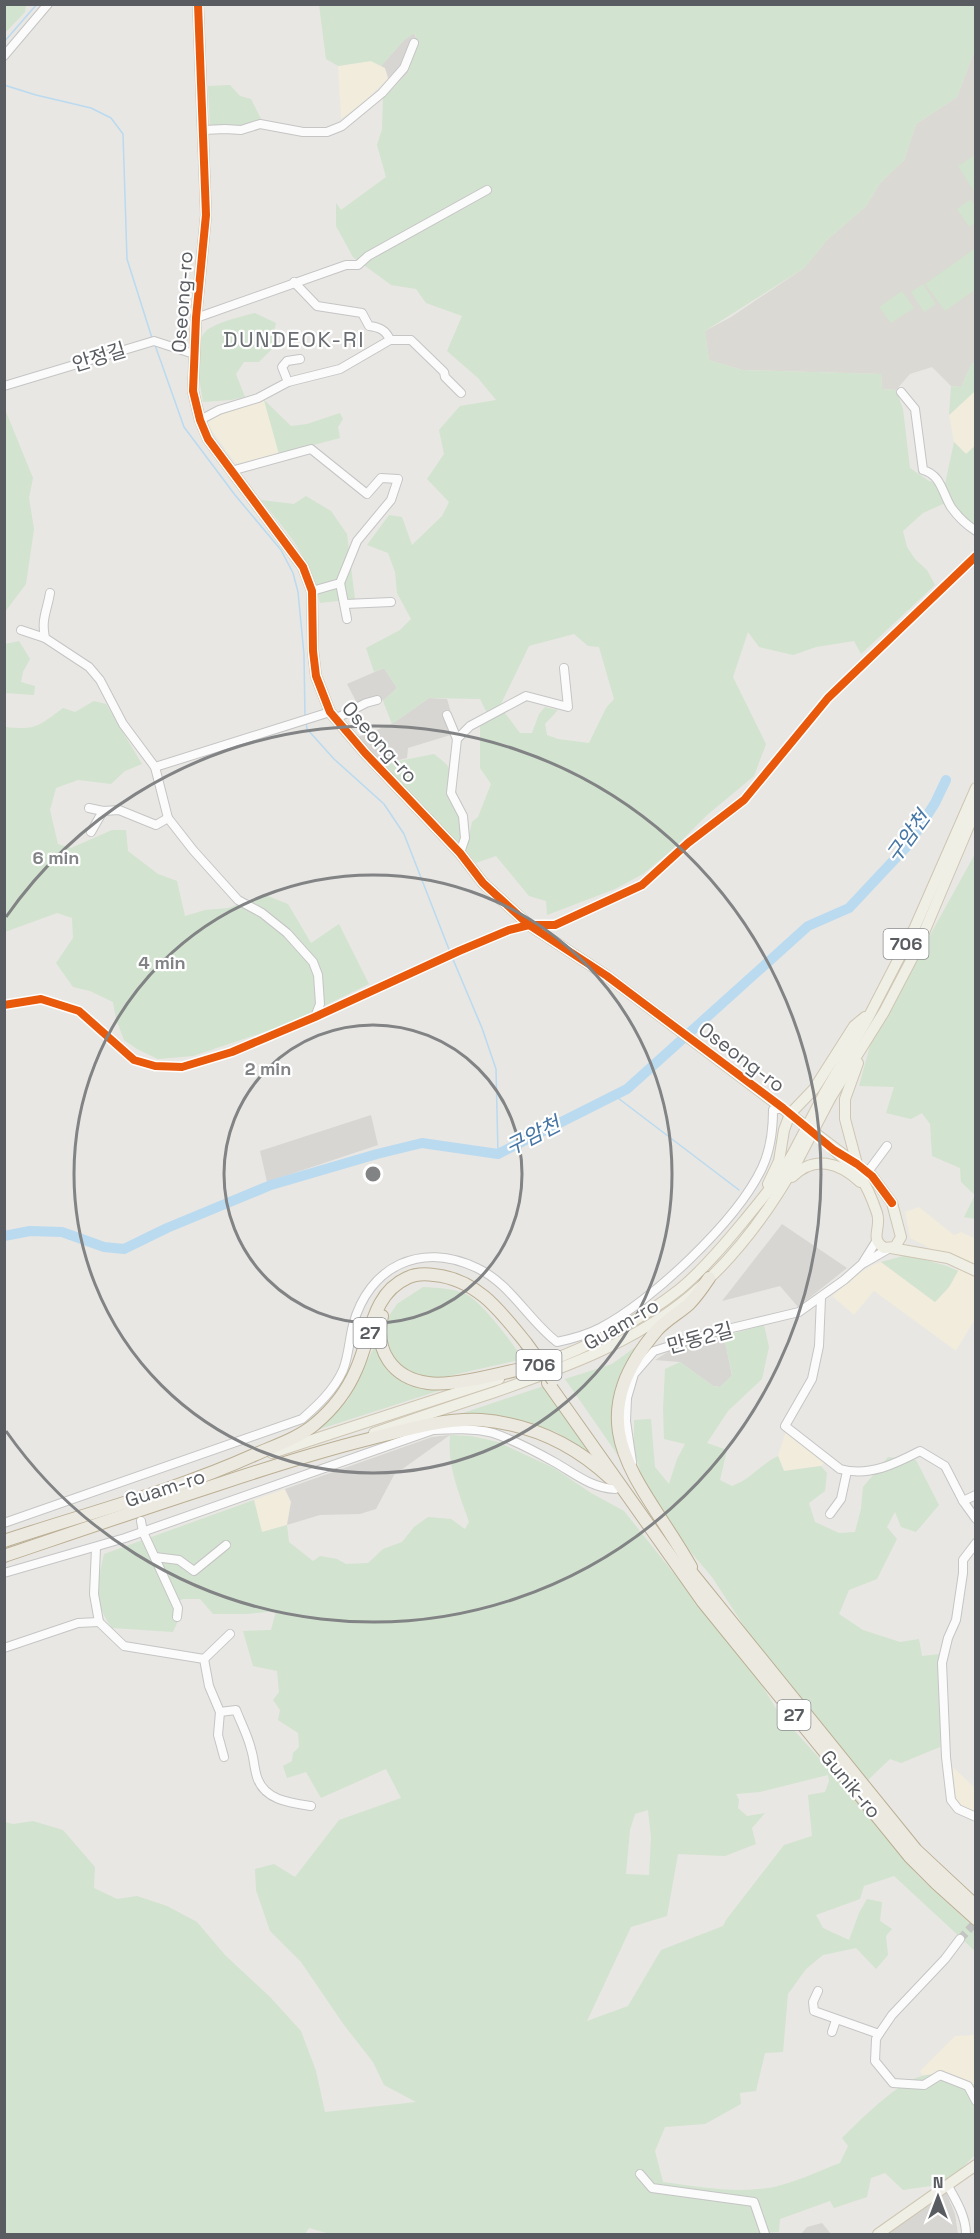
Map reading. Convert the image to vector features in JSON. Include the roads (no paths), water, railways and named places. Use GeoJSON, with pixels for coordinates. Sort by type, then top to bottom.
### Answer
{"type":"FeatureCollection","features":[{"type":"Feature","properties":{"kind":"highway","name":"27"},"geometry":{"type":"LineString","coordinates":[[219,1471],[279,1444],[312,1426],[330,1410],[344,1393],[357,1370],[379,1303],[389,1290],[409,1277],[448,1276],[473,1287],[489,1300],[523,1345]]}},
{"type":"Feature","properties":{"kind":"highway"},"geometry":{"type":"LineString","coordinates":[[697,1579],[636,1481],[624,1454],[617,1421],[620,1394],[633,1363],[659,1329],[691,1302],[709,1278]]}},
{"type":"Feature","properties":{"kind":"highway"},"geometry":{"type":"LineString","coordinates":[[538,1365],[467,1379],[427,1383],[404,1375],[390,1364],[380,1347],[379,1330],[383,1310],[391,1297],[405,1286],[419,1282],[454,1285],[473,1294],[490,1308],[523,1345],[551,1382],[630,1496]]}},
{"type":"Feature","properties":{"kind":"highway","name":"27"},"geometry":{"type":"LineString","coordinates":[[551,1382],[697,1579]]}},
{"type":"Feature","properties":{"kind":"highway","name":"27"},"geometry":{"type":"LineString","coordinates":[[323,1450],[438,1423],[478,1420],[505,1423],[535,1431],[563,1444],[591,1461],[630,1496]]}},
{"type":"Feature","properties":{"kind":"highway","name":"Guam-ro"},"geometry":{"type":"LineString","coordinates":[[4,1556],[323,1450]]}},
{"type":"Feature","properties":{"kind":"highway","name":"Guam-ro"},"geometry":{"type":"LineString","coordinates":[[4,1541],[219,1471]]}},
{"type":"Feature","properties":{"kind":"highway","name":"Gunik-ro"},"geometry":{"type":"LineString","coordinates":[[630,1496],[703,1602],[837,1768],[910,1857],[975,1919]]}},
{"type":"Feature","properties":{"kind":"highway","name":"Gunik-ro"},"geometry":{"type":"LineString","coordinates":[[697,1579],[916,1850],[975,1906]]}},
{"type":"Feature","properties":{"kind":"main road","name":"Oseong-ro"},"geometry":{"type":"LineString","coordinates":[[198,4],[206,215],[196,318],[193,391],[200,420],[208,439],[303,567],[312,591],[313,651],[316,676],[332,716],[460,854],[483,883],[529,925],[607,976],[787,1111],[834,1150],[857,1164],[892,1203]]}},
{"type":"Feature","properties":{"kind":"main road","name":"Guam-ro"},"geometry":{"type":"LineString","coordinates":[[323,1450],[547,1374],[601,1351],[644,1328],[688,1298],[709,1278],[745,1241],[782,1187],[795,1156],[915,927],[975,788]]}},
{"type":"Feature","properties":{"kind":"main road","name":"Guam-ro"},"geometry":{"type":"LineString","coordinates":[[828,1096],[862,1047],[917,949],[975,809]]}},
{"type":"Feature","properties":{"kind":"main road"},"geometry":{"type":"LineString","coordinates":[[759,1203],[779,1161],[787,1111],[814,1089],[854,1026],[872,1012]]}},
{"type":"Feature","properties":{"kind":"main road"},"geometry":{"type":"LineString","coordinates":[[857,1164],[845,1119],[845,1099],[862,1047]]}},
{"type":"Feature","properties":{"kind":"main road"},"geometry":{"type":"LineString","coordinates":[[834,1150],[858,1171],[879,1222]]}},
{"type":"Feature","properties":{"kind":"main road","name":"Guam-ro"},"geometry":{"type":"LineString","coordinates":[[219,1471],[538,1365],[610,1335],[681,1288],[723,1246],[795,1156]]}},
{"type":"Feature","properties":{"kind":"main road"},"geometry":{"type":"LineString","coordinates":[[782,1187],[801,1168],[810,1164],[827,1164],[852,1175],[863,1185],[872,1201]]}},
{"type":"Feature","properties":{"kind":"main road"},"geometry":{"type":"LineString","coordinates":[[892,1203],[879,1222],[876,1236],[880,1245],[948,1258],[975,1271]]}},
{"type":"Feature","properties":{"kind":"main road"},"geometry":{"type":"LineString","coordinates":[[890,1248],[898,1244],[899,1232],[892,1203]]}},
{"type":"Feature","properties":{"kind":"main road"},"geometry":{"type":"LineString","coordinates":[[879,1222],[899,1232],[918,1253]]}},
{"type":"Feature","properties":{"kind":"main road"},"geometry":{"type":"LineString","coordinates":[[878,2235],[975,2165]]}},
{"type":"Feature","properties":{"kind":"street"},"geometry":{"type":"LineString","coordinates":[[4,56],[48,4]]}},
{"type":"Feature","properties":{"kind":"street"},"geometry":{"type":"LineString","coordinates":[[204,130],[241,130],[260,124],[303,132],[327,132],[342,126],[382,93],[404,68],[414,43]]}},
{"type":"Feature","properties":{"kind":"street"},"geometry":{"type":"LineString","coordinates":[[196,318],[294,282],[346,265],[358,265],[368,256],[487,190]]}},
{"type":"Feature","properties":{"kind":"street"},"geometry":{"type":"LineString","coordinates":[[294,282],[317,306],[362,313],[369,326],[380,328],[390,340]]}},
{"type":"Feature","properties":{"kind":"street"},"geometry":{"type":"LineString","coordinates":[[200,420],[219,410],[258,398],[288,382],[340,369],[390,340],[411,340],[444,372],[445,377],[461,393]]}},
{"type":"Feature","properties":{"kind":"street","name":"안정길"},"geometry":{"type":"LineString","coordinates":[[4,386],[152,342],[194,354]]}},
{"type":"Feature","properties":{"kind":"street"},"geometry":{"type":"LineString","coordinates":[[288,382],[282,367],[286,361],[300,359]]}},
{"type":"Feature","properties":{"kind":"street"},"geometry":{"type":"LineString","coordinates":[[901,392],[915,409],[923,470],[930,472],[939,480],[950,505],[962,522],[975,531]]}},
{"type":"Feature","properties":{"kind":"street"},"geometry":{"type":"LineString","coordinates":[[231,471],[311,449],[367,494],[381,478],[398,479],[391,500],[357,541],[340,583],[347,619]]}},
{"type":"Feature","properties":{"kind":"street"},"geometry":{"type":"LineString","coordinates":[[4,1005],[41,999],[79,1011],[134,1060],[155,1066],[182,1067],[232,1052],[509,930],[529,925],[555,925],[642,885],[688,843],[744,800],[828,698],[975,556]]}},
{"type":"Feature","properties":{"kind":"street"},"geometry":{"type":"LineString","coordinates":[[312,591],[340,583]]}},
{"type":"Feature","properties":{"kind":"street"},"geometry":{"type":"LineString","coordinates":[[45,638],[42,624],[50,593]]}},
{"type":"Feature","properties":{"kind":"street"},"geometry":{"type":"LineString","coordinates":[[345,604],[392,602]]}},
{"type":"Feature","properties":{"kind":"street"},"geometry":{"type":"LineString","coordinates":[[21,630],[45,638],[89,667],[100,680],[123,724],[155,766],[168,818],[238,900],[262,913],[287,933],[314,962],[318,975],[320,1004],[315,1017]]}},
{"type":"Feature","properties":{"kind":"street"},"geometry":{"type":"LineString","coordinates":[[457,739],[470,726],[526,696],[568,707],[564,668]]}},
{"type":"Feature","properties":{"kind":"street"},"geometry":{"type":"LineString","coordinates":[[155,766],[312,718],[332,716],[377,700]]}},
{"type":"Feature","properties":{"kind":"street"},"geometry":{"type":"LineString","coordinates":[[447,716],[457,739],[451,793],[464,816],[465,838],[460,854]]}},
{"type":"Feature","properties":{"kind":"street"},"geometry":{"type":"LineString","coordinates":[[89,808],[103,811],[119,810],[156,825],[168,818]]}},
{"type":"Feature","properties":{"kind":"street"},"geometry":{"type":"LineString","coordinates":[[91,832],[103,811]]}},
{"type":"Feature","properties":{"kind":"street"},"geometry":{"type":"LineString","coordinates":[[4,1523],[302,1419],[334,1386],[343,1369],[350,1347],[353,1326],[362,1303],[377,1279],[395,1266],[415,1258],[437,1257],[477,1268],[505,1288],[529,1312],[542,1331],[557,1342],[599,1329],[621,1316],[665,1281],[715,1233],[741,1203],[762,1167],[773,1129],[773,1110],[787,1111]]}},
{"type":"Feature","properties":{"kind":"street"},"geometry":{"type":"LineString","coordinates":[[867,1173],[887,1146]]}},
{"type":"Feature","properties":{"kind":"street"},"geometry":{"type":"LineString","coordinates":[[862,1264],[877,1240]]}},
{"type":"Feature","properties":{"kind":"street"},"geometry":{"type":"LineString","coordinates":[[862,1264],[890,1248]]}},
{"type":"Feature","properties":{"kind":"street","name":"만동2길"},"geometry":{"type":"LineString","coordinates":[[637,1476],[632,1466],[627,1398],[634,1374],[654,1351],[715,1332],[799,1312],[821,1298],[862,1264]]}},
{"type":"Feature","properties":{"kind":"street"},"geometry":{"type":"LineString","coordinates":[[821,1298],[819,1346],[812,1379],[785,1426],[840,1469],[847,1471],[861,1472],[890,1467],[920,1451],[945,1466],[975,1519]]}},
{"type":"Feature","properties":{"kind":"street"},"geometry":{"type":"LineString","coordinates":[[4,1573],[96,1548],[433,1430],[460,1429],[492,1433],[555,1462],[580,1478],[603,1488],[615,1490]]}},
{"type":"Feature","properties":{"kind":"street"},"geometry":{"type":"LineString","coordinates":[[830,1514],[841,1499],[847,1471]]}},
{"type":"Feature","properties":{"kind":"street"},"geometry":{"type":"LineString","coordinates":[[125,1479],[129,1490]]}},
{"type":"Feature","properties":{"kind":"street"},"geometry":{"type":"LineString","coordinates":[[963,1501],[975,1495]]}},
{"type":"Feature","properties":{"kind":"street"},"geometry":{"type":"LineString","coordinates":[[141,1521],[143,1532],[178,1608],[177,1617]]}},
{"type":"Feature","properties":{"kind":"street"},"geometry":{"type":"LineString","coordinates":[[975,1543],[963,1560],[956,1620],[948,1638],[942,1663],[946,1757],[951,1800],[958,1809],[975,1817]]}},
{"type":"Feature","properties":{"kind":"street"},"geometry":{"type":"LineString","coordinates":[[154,1557],[179,1560],[194,1571],[226,1545]]}},
{"type":"Feature","properties":{"kind":"street"},"geometry":{"type":"LineString","coordinates":[[96,1548],[94,1594],[99,1622],[124,1646],[204,1659]]}},
{"type":"Feature","properties":{"kind":"street"},"geometry":{"type":"LineString","coordinates":[[4,1648],[78,1623],[99,1622]]}},
{"type":"Feature","properties":{"kind":"street"},"geometry":{"type":"LineString","coordinates":[[204,1659],[230,1634]]}},
{"type":"Feature","properties":{"kind":"street"},"geometry":{"type":"LineString","coordinates":[[204,1659],[209,1686],[220,1713],[218,1735],[224,1757]]}},
{"type":"Feature","properties":{"kind":"street"},"geometry":{"type":"LineString","coordinates":[[220,1713],[236,1710],[251,1748],[257,1778],[263,1789],[273,1797],[311,1806]]}},
{"type":"Feature","properties":{"kind":"street"},"geometry":{"type":"LineString","coordinates":[[960,1939],[945,1959],[892,2015],[876,2039],[875,2061],[892,2083],[924,2085],[940,2075],[968,2086],[975,2101]]}},
{"type":"Feature","properties":{"kind":"street"},"geometry":{"type":"LineString","coordinates":[[818,1991],[813,2002],[813,2012],[879,2034]]}},
{"type":"Feature","properties":{"kind":"street"},"geometry":{"type":"LineString","coordinates":[[832,2032],[836,2019]]}},
{"type":"Feature","properties":{"kind":"street"},"geometry":{"type":"LineString","coordinates":[[640,2174],[652,2188],[754,2202],[765,2235]]}},
{"type":"Feature","properties":{"kind":"street"},"geometry":{"type":"LineString","coordinates":[[948,2186],[957,2202],[966,2228],[966,2235]]}},
{"type":"Feature","properties":{"kind":"waterway"},"geometry":{"type":"LineString","coordinates":[[4,42],[37,4]]}},
{"type":"Feature","properties":{"kind":"waterway"},"geometry":{"type":"LineString","coordinates":[[4,85],[91,108],[111,118],[123,134],[127,259],[152,338]]}},
{"type":"Feature","properties":{"kind":"waterway"},"geometry":{"type":"LineString","coordinates":[[155,345],[184,427],[235,495],[281,550],[293,573],[298,592],[304,654],[305,718]]}},
{"type":"Feature","properties":{"kind":"waterway"},"geometry":{"type":"LineString","coordinates":[[306,722],[307,729],[334,759],[384,804],[404,834],[450,952]]}},
{"type":"Feature","properties":{"kind":"waterway","name":"구암천"},"geometry":{"type":"LineString","coordinates":[[4,1236],[30,1231],[62,1232],[104,1247],[124,1249],[167,1228],[271,1185],[377,1154],[422,1143],[498,1154],[627,1089],[808,926],[849,908],[909,844],[935,803],[946,780]]}},
{"type":"Feature","properties":{"kind":"waterway"},"geometry":{"type":"LineString","coordinates":[[452,957],[482,1028],[496,1069],[498,1154]]}},
{"type":"Feature","properties":{"kind":"waterway"},"geometry":{"type":"LineString","coordinates":[[614,1095],[739,1190]]}},
{"type":"Feature","properties":{"kind":"tunnel"},"geometry":{"type":"LineString","coordinates":[[129,1490],[134,1504]]}},
{"type":"Feature","properties":{"kind":"tunnel"},"geometry":{"type":"LineString","coordinates":[[960,1939],[976,1922]]}},
{"type":"Feature","properties":{"kind":"district","name":"DUNDEOK-RI"},"geometry":{"type":"Point","coordinates":[294,339]}}]}
